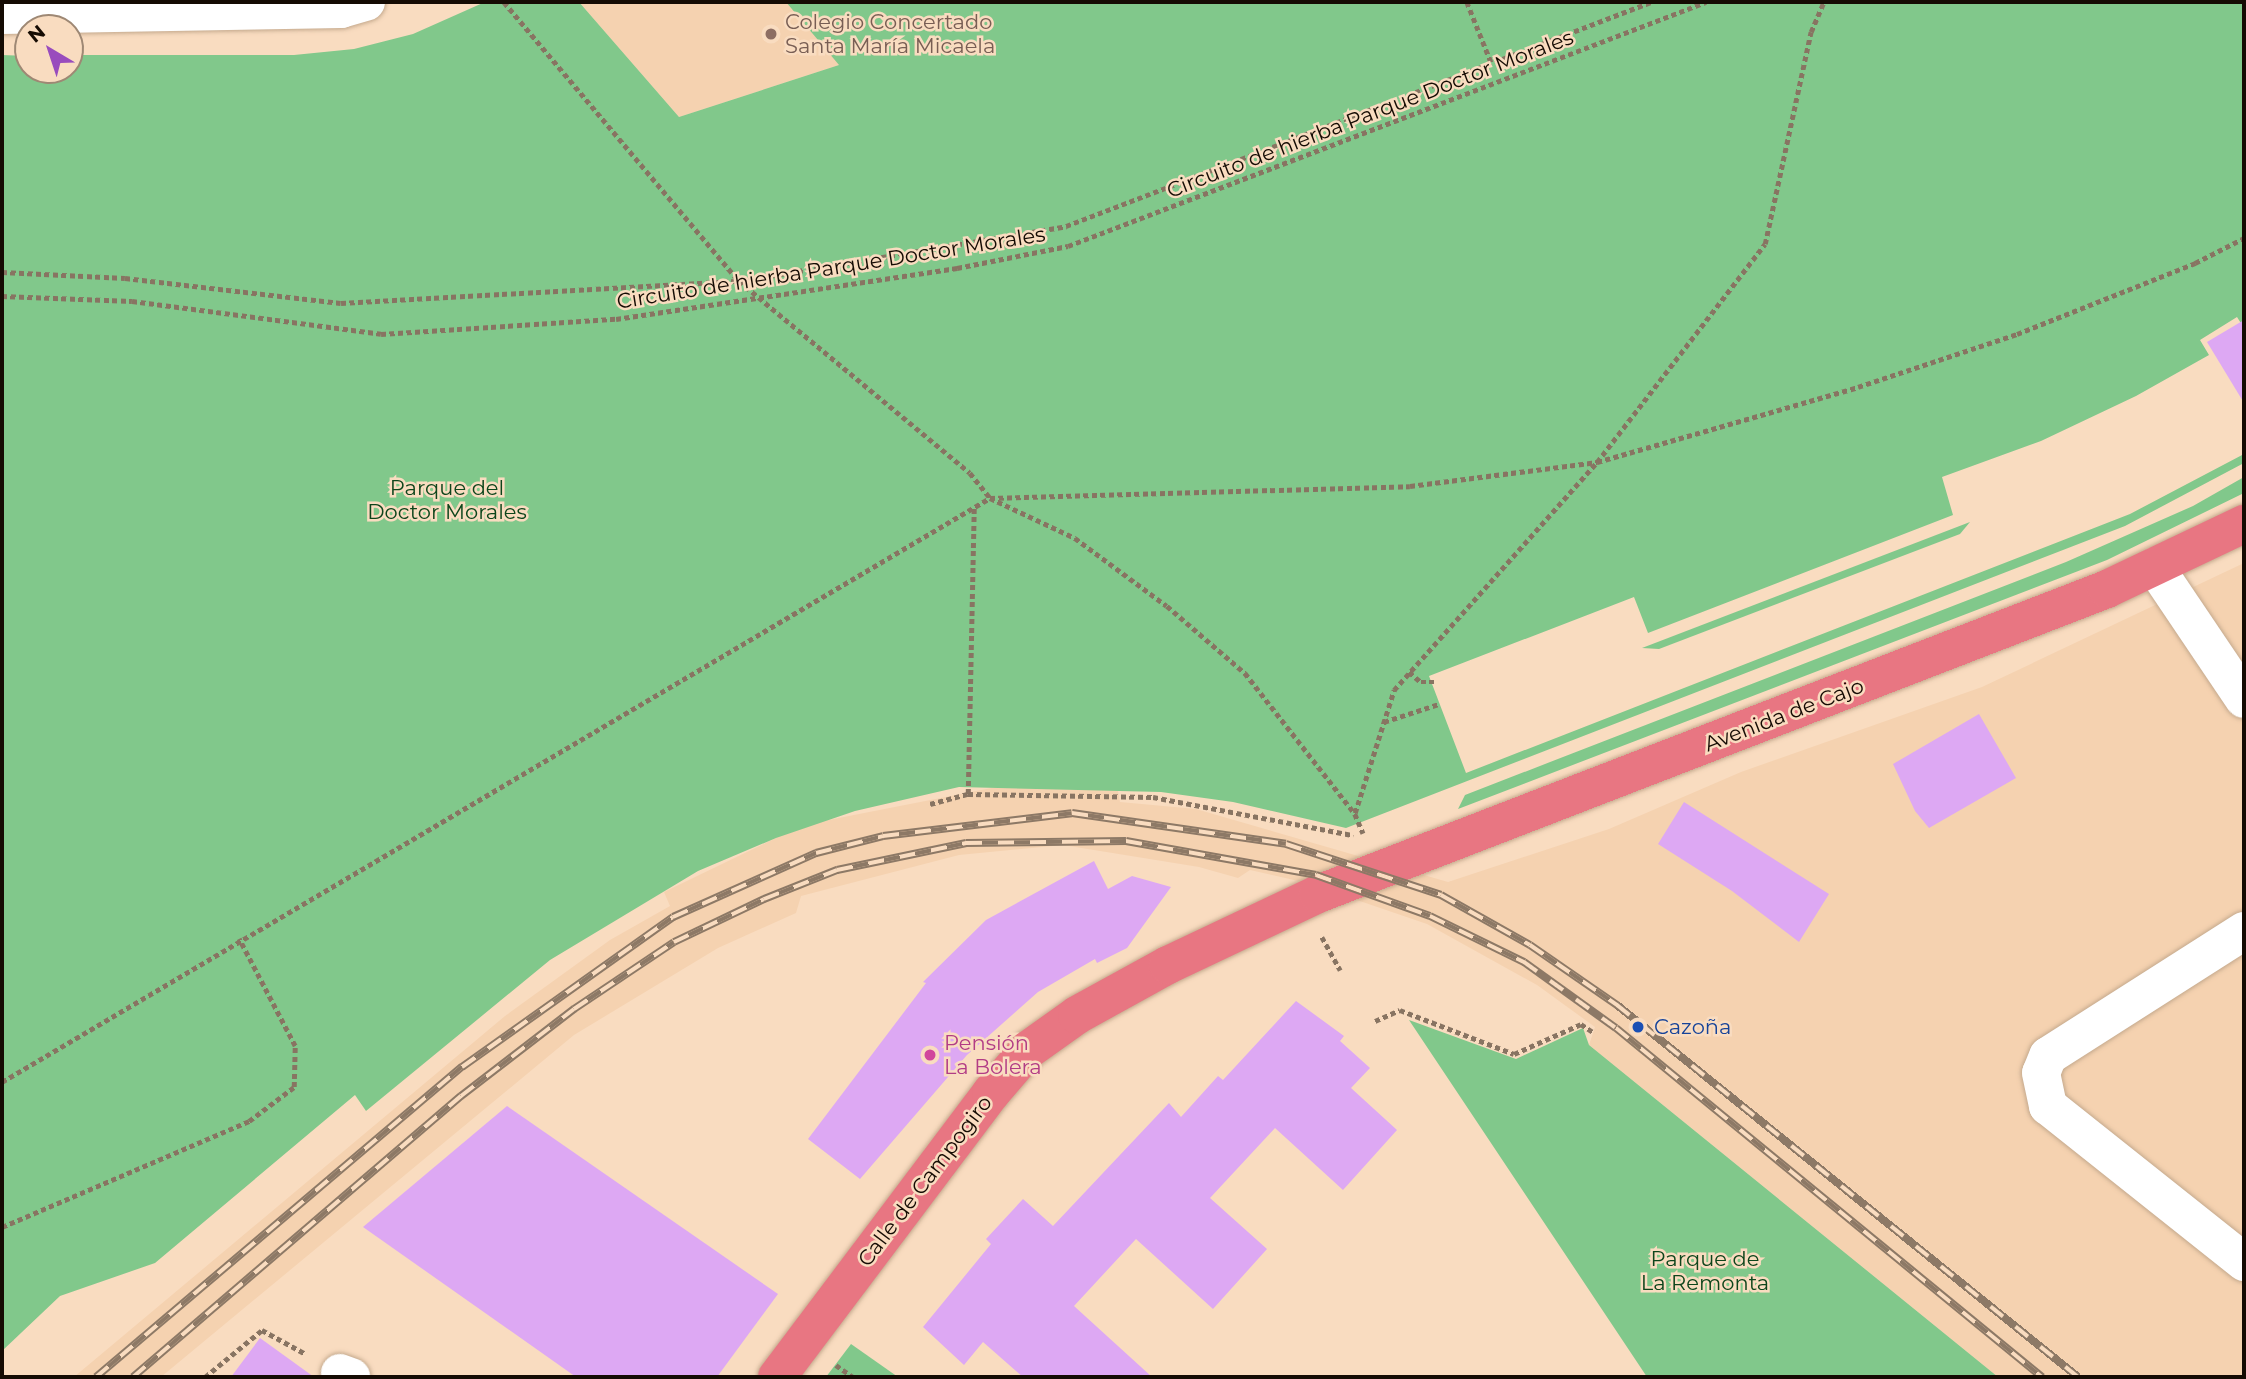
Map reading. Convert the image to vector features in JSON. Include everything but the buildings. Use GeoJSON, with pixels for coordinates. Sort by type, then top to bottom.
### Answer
{"type":"FeatureCollection","features":[{"type":"Feature","properties":{"kind":"highway","name":"Avenida de Cajo"},"geometry":{"type":"LineString","coordinates":[[1318,894],[2155,567],[2244,524]]}},
{"type":"Feature","properties":{"kind":"highway","name":"Calle de Campogiro"},"geometry":{"type":"LineString","coordinates":[[777,1377],[1028,1050],[1077,1015],[1168,965],[1318,894]]}},
{"type":"Feature","properties":{"kind":"street"},"geometry":{"type":"LineString","coordinates":[[2,15],[341,9],[366,2]]}},
{"type":"Feature","properties":{"kind":"street"},"geometry":{"type":"LineString","coordinates":[[2155,567],[2244,699]]}},
{"type":"Feature","properties":{"kind":"street"},"geometry":{"type":"LineString","coordinates":[[2244,931],[2048,1056],[2041,1073],[2048,1106],[2244,1262]]}},
{"type":"Feature","properties":{"kind":"path"},"geometry":{"type":"LineString","coordinates":[[504,2],[739,281],[970,473],[990,498],[1075,538],[1167,606],[1245,673],[1355,814],[1364,837],[1153,797],[968,794],[930,804]]}},
{"type":"Feature","properties":{"kind":"path"},"geometry":{"type":"LineString","coordinates":[[1467,2],[1492,62]]}},
{"type":"Feature","properties":{"kind":"path"},"geometry":{"type":"LineString","coordinates":[[2,272],[125,278],[341,303],[739,281],[1066,226],[1651,2]]}},
{"type":"Feature","properties":{"kind":"path","name":"Circuito de hierba Parque Doctor Morales"},"geometry":{"type":"LineString","coordinates":[[2,296],[132,301],[381,334],[617,319],[760,298],[1068,246],[1706,2]]}},
{"type":"Feature","properties":{"kind":"path"},"geometry":{"type":"LineString","coordinates":[[1355,814],[1394,690],[1597,462],[1765,244],[1811,32],[1824,2]]}},
{"type":"Feature","properties":{"kind":"path"},"geometry":{"type":"LineString","coordinates":[[2,1082],[239,939],[990,498],[1410,486],[1597,462],[1858,387],[2017,334],[2194,263],[2244,238]]}},
{"type":"Feature","properties":{"kind":"path"},"geometry":{"type":"LineString","coordinates":[[968,794],[974,507]]}},
{"type":"Feature","properties":{"kind":"path"},"geometry":{"type":"LineString","coordinates":[[1409,672],[1421,682],[1438,682]]}},
{"type":"Feature","properties":{"kind":"path"},"geometry":{"type":"LineString","coordinates":[[1384,722],[1439,704]]}},
{"type":"Feature","properties":{"kind":"path"},"geometry":{"type":"LineString","coordinates":[[2,1227],[249,1121],[294,1087],[295,1046],[239,939]]}},
{"type":"Feature","properties":{"kind":"path"},"geometry":{"type":"LineString","coordinates":[[1375,1021],[1400,1010],[1514,1054],[1581,1024],[1593,1032]]}},
{"type":"Feature","properties":{"kind":"path"},"geometry":{"type":"LineString","coordinates":[[205,1377],[262,1330],[346,1375]]}},
{"type":"Feature","properties":{"kind":"shaded area","name":"Colegio Concertado Santa María Micaela"},"geometry":{"type":"Polygon","coordinates":[[[579,2],[1033,2],[679,117],[579,2]]]}},
{"type":"Feature","properties":{"kind":"shaded area"},"geometry":{"type":"Polygon","coordinates":[[[2244,563],[2244,1377],[1998,1377],[1589,1045],[1595,1027],[1537,985],[1427,924],[1307,883],[1250,870],[1238,878],[1199,867],[1063,845],[959,855],[801,896],[796,913],[718,948],[574,1035],[161,1377],[74,1377],[505,1016],[610,940],[670,906],[664,892],[803,825],[1017,783],[1117,786],[1120,802],[1196,809],[1448,882],[1609,829],[1741,772],[1982,687],[2244,563]]]}},
{"type":"Feature","properties":{"kind":"green space","name":"Parque del Doctor Morales"},"geometry":{"type":"Polygon","coordinates":[[[485,2],[579,2],[679,117],[839,65],[786,2],[2244,2],[2244,328],[2237,317],[2200,340],[2209,355],[2136,396],[2041,441],[1942,477],[1953,515],[1648,633],[1634,597],[1429,676],[1466,773],[2130,514],[2244,454],[2244,463],[2125,526],[1346,828],[1233,802],[1161,792],[959,787],[855,811],[776,838],[698,871],[550,960],[366,1111],[355,1095],[155,1263],[60,1296],[2,1351],[2,55],[14,55],[14,84],[84,84],[84,55],[294,55],[354,49],[413,34],[485,2]]]}},
{"type":"Feature","properties":{"kind":"green space"},"geometry":{"type":"Polygon","coordinates":[[[2244,477],[2244,493],[2107,560],[1458,809],[1465,795],[2066,562],[2193,506],[2244,477]]]}},
{"type":"Feature","properties":{"kind":"green space"},"geometry":{"type":"Polygon","coordinates":[[[1970,522],[1960,534],[1659,649],[1642,648],[1970,522]]]}},
{"type":"Feature","properties":{"kind":"green space","name":"Parque de La Remonta"},"geometry":{"type":"Polygon","coordinates":[[[1409,1020],[1516,1059],[1583,1028],[1589,1045],[1998,1377],[1647,1377],[1409,1020]]]}},
{"type":"Feature","properties":{"kind":"green space"},"geometry":{"type":"Polygon","coordinates":[[[851,1344],[898,1377],[826,1377],[851,1344]]]}},
{"type":"Feature","properties":{"kind":"railway"},"geometry":{"type":"LineString","coordinates":[[96,1377],[462,1067],[673,917],[816,853],[883,836],[1072,813],[1286,844],[1441,895],[1530,945],[1617,1005],[2078,1377]]}},
{"type":"Feature","properties":{"kind":"railway"},"geometry":{"type":"LineString","coordinates":[[133,1377],[461,1096],[574,1009],[674,942],[764,899],[837,870],[966,843],[1126,841],[1316,875],[1430,916],[1524,962],[1616,1028],[2042,1377]]}},
{"type":"Feature","properties":{"kind":"place","name":"Colegio Concertado Santa María Micaela"},"geometry":{"type":"Point","coordinates":[771,34]}},
{"type":"Feature","properties":{"kind":"place","name":"Cazoña"},"geometry":{"type":"Point","coordinates":[1638,1027]}},
{"type":"Feature","properties":{"kind":"place","name":"Pensión La Bolera"},"geometry":{"type":"Point","coordinates":[930,1055]}}]}
